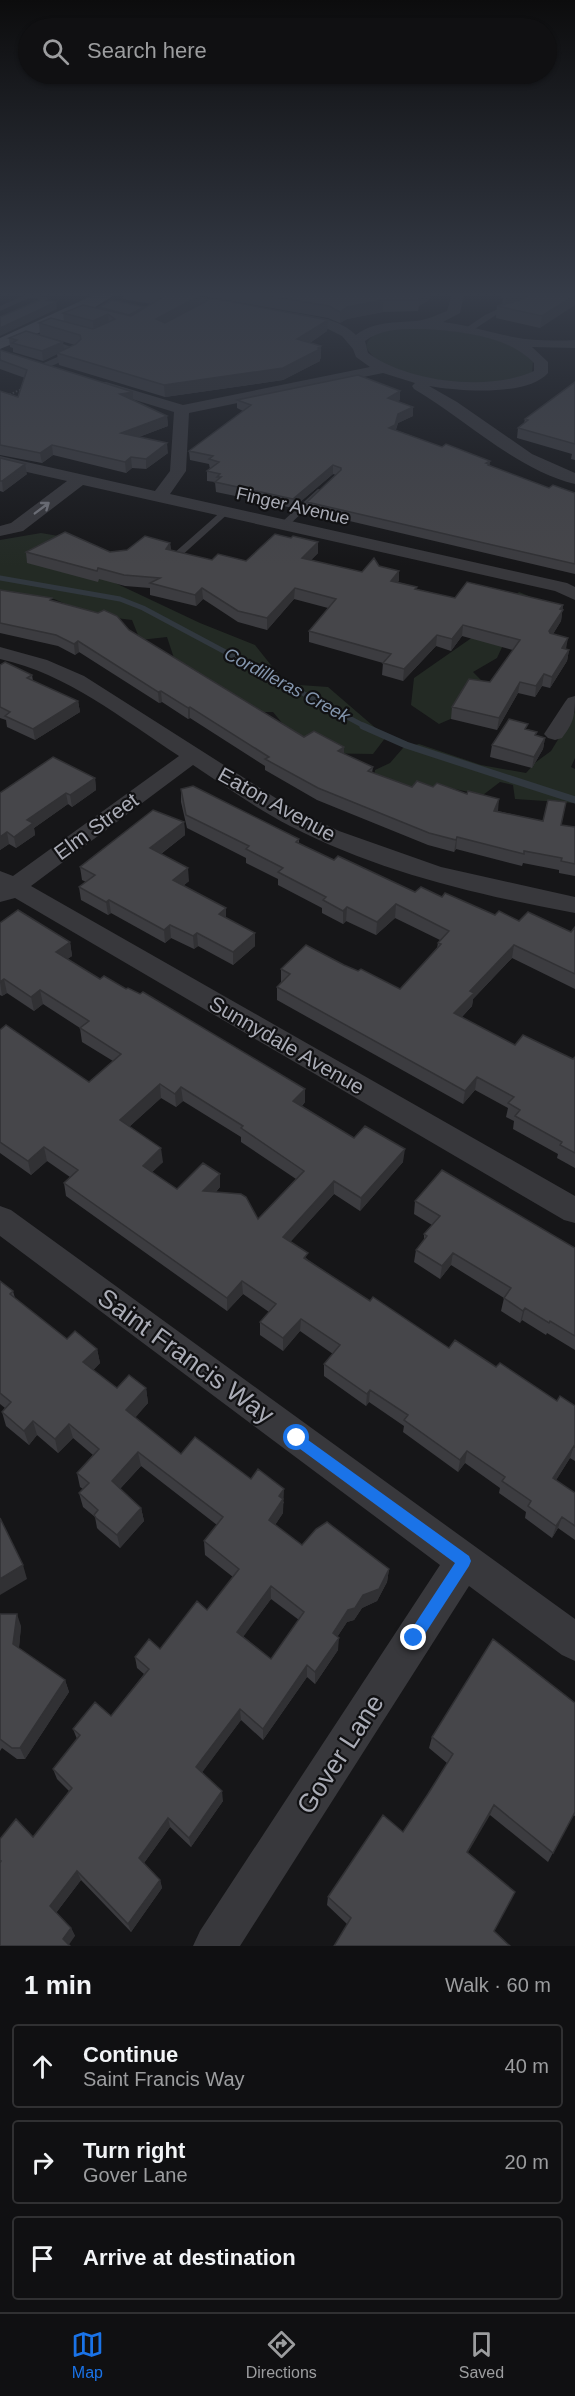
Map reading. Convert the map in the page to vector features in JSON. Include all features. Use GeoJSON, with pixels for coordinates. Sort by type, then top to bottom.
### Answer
{"type":"FeatureCollection","features":[{"type":"Feature","properties":{"kind":"street"},"geometry":{"type":"LineString","coordinates":[[101,385],[182,410],[310,385]]}},
{"type":"Feature","properties":{"kind":"street"},"geometry":{"type":"LineString","coordinates":[[414,385],[440,398],[526,457],[575,479]]}},
{"type":"Feature","properties":{"kind":"street"},"geometry":{"type":"LineString","coordinates":[[450,385],[462,387],[507,385]]}},
{"type":"Feature","properties":{"kind":"street"},"geometry":{"type":"LineString","coordinates":[[478,424],[472,415],[481,404],[521,385]]}},
{"type":"Feature","properties":{"kind":"street"},"geometry":{"type":"LineString","coordinates":[[159,496],[178,471],[182,410]]}},
{"type":"Feature","properties":{"kind":"street","name":"Finger Avenue"},"geometry":{"type":"LineString","coordinates":[[0,461],[561,587],[575,594]]}},
{"type":"Feature","properties":{"kind":"street"},"geometry":{"type":"LineString","coordinates":[[0,531],[17,527],[80,479]]}},
{"type":"Feature","properties":{"kind":"street","name":"Eaton Avenue"},"geometry":{"type":"LineString","coordinates":[[0,653],[44,664],[77,679],[192,756],[297,820],[353,846],[412,867],[575,905]]}},
{"type":"Feature","properties":{"kind":"street"},"geometry":{"type":"LineString","coordinates":[[555,734],[575,702]]}},
{"type":"Feature","properties":{"kind":"street","name":"Elm Street"},"geometry":{"type":"LineString","coordinates":[[4,887],[192,756]]}},
{"type":"Feature","properties":{"kind":"street","name":"Sunnydale Avenue"},"geometry":{"type":"LineString","coordinates":[[4,887],[575,1211]]}},
{"type":"Feature","properties":{"kind":"street","name":"Saint Francis Way"},"geometry":{"type":"LineString","coordinates":[[0,1219],[575,1642]]}},
{"type":"Feature","properties":{"kind":"street","name":"Gover Lane"},"geometry":{"type":"LineString","coordinates":[[215,1946],[464,1561]]}},
{"type":"Feature","properties":{"kind":"lane"},"geometry":{"type":"LineString","coordinates":[[285,524],[327,486]]}},
{"type":"Feature","properties":{"kind":"lane"},"geometry":{"type":"LineString","coordinates":[[176,556],[227,511]]}},
{"type":"Feature","properties":{"kind":"path"},"geometry":{"type":"LineString","coordinates":[[0,399],[27,386]]}},
{"type":"Feature","properties":{"kind":"shaded area"},"geometry":{"type":"Polygon","coordinates":[[[41,533],[76,539],[75,564],[200,623],[255,645],[286,684],[328,687],[386,737],[373,754],[307,753],[273,712],[241,712],[180,676],[167,637],[140,640],[132,620],[92,615],[54,599],[0,606],[0,540],[41,533]]]}},
{"type":"Feature","properties":{"kind":"shaded area"},"geometry":{"type":"Polygon","coordinates":[[[519,592],[536,599],[504,643],[497,658],[473,672],[485,684],[462,714],[439,724],[411,705],[414,678],[470,639],[519,592]]]}},
{"type":"Feature","properties":{"kind":"shaded area"},"geometry":{"type":"Polygon","coordinates":[[[575,712],[575,758],[571,767],[575,769],[575,803],[515,799],[513,785],[500,782],[483,795],[445,787],[373,789],[375,770],[390,763],[403,748],[419,744],[481,765],[526,773],[551,751],[575,712]]]}},
{"type":"Feature","properties":{"kind":"building"},"geometry":{"type":"Polygon","coordinates":[[[22,385],[110,385],[133,392],[120,394],[167,416],[121,433],[167,443],[146,459],[131,457],[125,462],[52,445],[40,453],[0,445],[0,391],[18,397],[22,385]]]}},
{"type":"Feature","properties":{"kind":"building"},"geometry":{"type":"Polygon","coordinates":[[[311,385],[384,385],[400,391],[388,398],[413,407],[398,414],[395,425],[389,428],[442,447],[446,444],[490,461],[486,463],[488,465],[549,488],[553,485],[575,493],[575,564],[307,502],[341,470],[333,465],[293,499],[215,482],[221,477],[217,477],[220,474],[207,471],[219,462],[209,459],[213,456],[189,451],[251,405],[237,400],[311,385]]]}},
{"type":"Feature","properties":{"kind":"building"},"geometry":{"type":"Polygon","coordinates":[[[571,385],[575,385],[575,444],[518,428],[528,420],[525,419],[571,385]]]}},
{"type":"Feature","properties":{"kind":"building"},"geometry":{"type":"Polygon","coordinates":[[[0,458],[25,464],[0,481],[0,458]]]}},
{"type":"Feature","properties":{"kind":"building"},"geometry":{"type":"Polygon","coordinates":[[[65,532],[110,552],[127,550],[145,536],[170,543],[166,549],[212,560],[218,554],[246,561],[275,534],[291,538],[293,536],[318,542],[302,558],[362,572],[374,558],[379,566],[399,571],[391,581],[417,587],[415,589],[455,598],[467,582],[563,605],[560,609],[563,610],[549,631],[568,638],[562,648],[569,650],[552,677],[544,674],[536,686],[520,682],[499,718],[452,707],[469,679],[490,682],[520,640],[463,625],[452,639],[437,635],[404,669],[383,663],[391,654],[309,631],[336,599],[295,588],[267,618],[238,611],[202,588],[195,595],[150,583],[160,578],[124,575],[98,568],[97,571],[26,552],[65,532]]]}},
{"type":"Feature","properties":{"kind":"building"},"geometry":{"type":"Polygon","coordinates":[[[0,590],[52,598],[50,600],[98,613],[104,610],[117,616],[129,630],[304,737],[314,731],[344,747],[338,751],[373,767],[368,771],[412,787],[417,781],[433,787],[437,783],[467,794],[468,791],[499,799],[494,811],[543,821],[548,800],[566,802],[561,825],[575,827],[575,864],[561,861],[562,858],[524,851],[524,854],[457,837],[456,840],[429,833],[318,788],[265,759],[269,757],[190,707],[188,708],[161,691],[158,692],[78,641],[74,644],[56,635],[0,623],[0,590]]]}},
{"type":"Feature","properties":{"kind":"building"},"geometry":{"type":"Polygon","coordinates":[[[5,662],[32,675],[27,678],[78,701],[33,729],[5,716],[10,712],[0,707],[0,665],[5,662]]]}},
{"type":"Feature","properties":{"kind":"building"},"geometry":{"type":"Polygon","coordinates":[[[509,719],[528,724],[525,729],[537,732],[535,735],[545,738],[534,757],[492,745],[509,719]]]}},
{"type":"Feature","properties":{"kind":"building"},"geometry":{"type":"Polygon","coordinates":[[[53,757],[95,778],[70,795],[66,793],[27,820],[33,823],[14,837],[7,832],[0,837],[0,793],[53,757]]]}},
{"type":"Feature","properties":{"kind":"building"},"geometry":{"type":"Polygon","coordinates":[[[193,786],[299,839],[296,842],[334,860],[338,856],[415,892],[421,887],[442,897],[445,893],[495,915],[499,911],[519,921],[528,912],[571,932],[575,927],[575,974],[514,945],[470,991],[474,993],[454,1013],[515,1045],[523,1035],[573,1059],[575,1057],[575,1153],[560,1145],[562,1142],[515,1116],[520,1110],[508,1103],[514,1097],[477,1077],[465,1091],[277,987],[290,974],[281,969],[306,945],[344,965],[358,971],[361,969],[400,989],[441,944],[438,943],[449,931],[396,904],[377,922],[347,907],[343,911],[323,900],[326,897],[278,872],[283,868],[246,849],[249,846],[186,815],[181,789],[193,786]]]}},
{"type":"Feature","properties":{"kind":"building"},"geometry":{"type":"Polygon","coordinates":[[[153,810],[184,822],[150,848],[188,868],[173,880],[226,908],[219,914],[255,933],[233,952],[197,933],[193,936],[170,925],[164,930],[109,900],[106,902],[79,887],[95,875],[80,867],[153,810]]]}},
{"type":"Feature","properties":{"kind":"building"},"geometry":{"type":"Polygon","coordinates":[[[18,910],[70,942],[56,952],[100,979],[104,976],[126,989],[140,994],[143,992],[305,1089],[293,1101],[354,1138],[365,1126],[405,1149],[361,1198],[334,1181],[283,1237],[308,1253],[304,1258],[370,1301],[373,1297],[449,1348],[455,1340],[496,1367],[500,1363],[557,1401],[560,1396],[575,1406],[575,1447],[553,1478],[575,1493],[575,1526],[562,1517],[556,1526],[528,1506],[531,1501],[502,1481],[505,1477],[467,1451],[460,1460],[404,1420],[408,1415],[370,1390],[367,1394],[324,1364],[340,1345],[301,1319],[283,1338],[260,1322],[276,1304],[242,1281],[227,1298],[64,1183],[78,1170],[44,1147],[28,1161],[0,1142],[0,1030],[6,1025],[89,1082],[121,1054],[80,1028],[89,1021],[40,990],[31,997],[4,979],[0,982],[0,923],[18,910]],[[160,1084],[120,1120],[161,1148],[143,1166],[177,1189],[203,1163],[220,1174],[203,1191],[241,1194],[246,1197],[258,1219],[304,1171],[241,1128],[243,1126],[181,1087],[175,1094],[160,1084]]]}},
{"type":"Feature","properties":{"kind":"building"},"geometry":{"type":"Polygon","coordinates":[[[442,1170],[575,1248],[575,1336],[525,1308],[523,1311],[504,1298],[511,1288],[453,1253],[442,1266],[416,1250],[427,1236],[424,1234],[440,1216],[415,1201],[442,1170]]]}},
{"type":"Feature","properties":{"kind":"building"},"geometry":{"type":"Polygon","coordinates":[[[0,1281],[13,1291],[10,1294],[67,1339],[75,1331],[97,1349],[83,1362],[117,1388],[129,1375],[146,1388],[126,1410],[181,1454],[195,1437],[251,1479],[258,1469],[284,1489],[279,1496],[283,1499],[269,1520],[302,1545],[316,1529],[327,1522],[389,1569],[379,1589],[363,1595],[355,1608],[348,1610],[333,1633],[339,1638],[315,1672],[307,1665],[263,1729],[240,1709],[196,1767],[222,1791],[189,1838],[168,1818],[139,1858],[160,1880],[128,1924],[77,1871],[50,1906],[71,1928],[63,1939],[70,1946],[0,1946],[0,1839],[16,1819],[33,1837],[72,1788],[53,1769],[80,1735],[73,1729],[95,1702],[111,1716],[149,1669],[135,1657],[149,1639],[160,1649],[197,1601],[207,1610],[239,1569],[204,1541],[223,1517],[138,1452],[112,1481],[141,1508],[117,1535],[96,1518],[94,1515],[98,1510],[79,1493],[89,1483],[77,1473],[99,1449],[69,1424],[55,1439],[33,1421],[24,1431],[2,1412],[11,1402],[0,1393],[0,1281]],[[271,1586],[237,1632],[271,1659],[304,1612],[271,1586]]]}},
{"type":"Feature","properties":{"kind":"building"},"geometry":{"type":"Polygon","coordinates":[[[0,1518],[23,1565],[0,1579],[0,1518]]]}},
{"type":"Feature","properties":{"kind":"building"},"geometry":{"type":"Polygon","coordinates":[[[0,1614],[17,1614],[13,1644],[65,1680],[20,1748],[12,1748],[0,1739],[0,1614]]]}},
{"type":"Feature","properties":{"kind":"building"},"geometry":{"type":"Polygon","coordinates":[[[493,1639],[575,1703],[575,1812],[553,1853],[494,1805],[467,1852],[515,1892],[494,1931],[510,1946],[334,1946],[351,1918],[328,1897],[383,1815],[403,1832],[428,1794],[453,1754],[432,1737],[493,1639]]]}},
{"type":"Feature","properties":{"kind":"waterway","name":"Cordilleras Creek"},"geometry":{"type":"LineString","coordinates":[[0,578],[120,599],[143,608],[366,727]]}},
{"type":"Feature","properties":{"kind":"waterway","name":"Cordilleras Creek"},"geometry":{"type":"LineString","coordinates":[[363,726],[406,745],[575,800]]}},
{"type":"Feature","properties":{"kind":"route"},"geometry":{"type":"LineString","coordinates":[[297,1438],[464,1561],[414,1638]]}}]}
